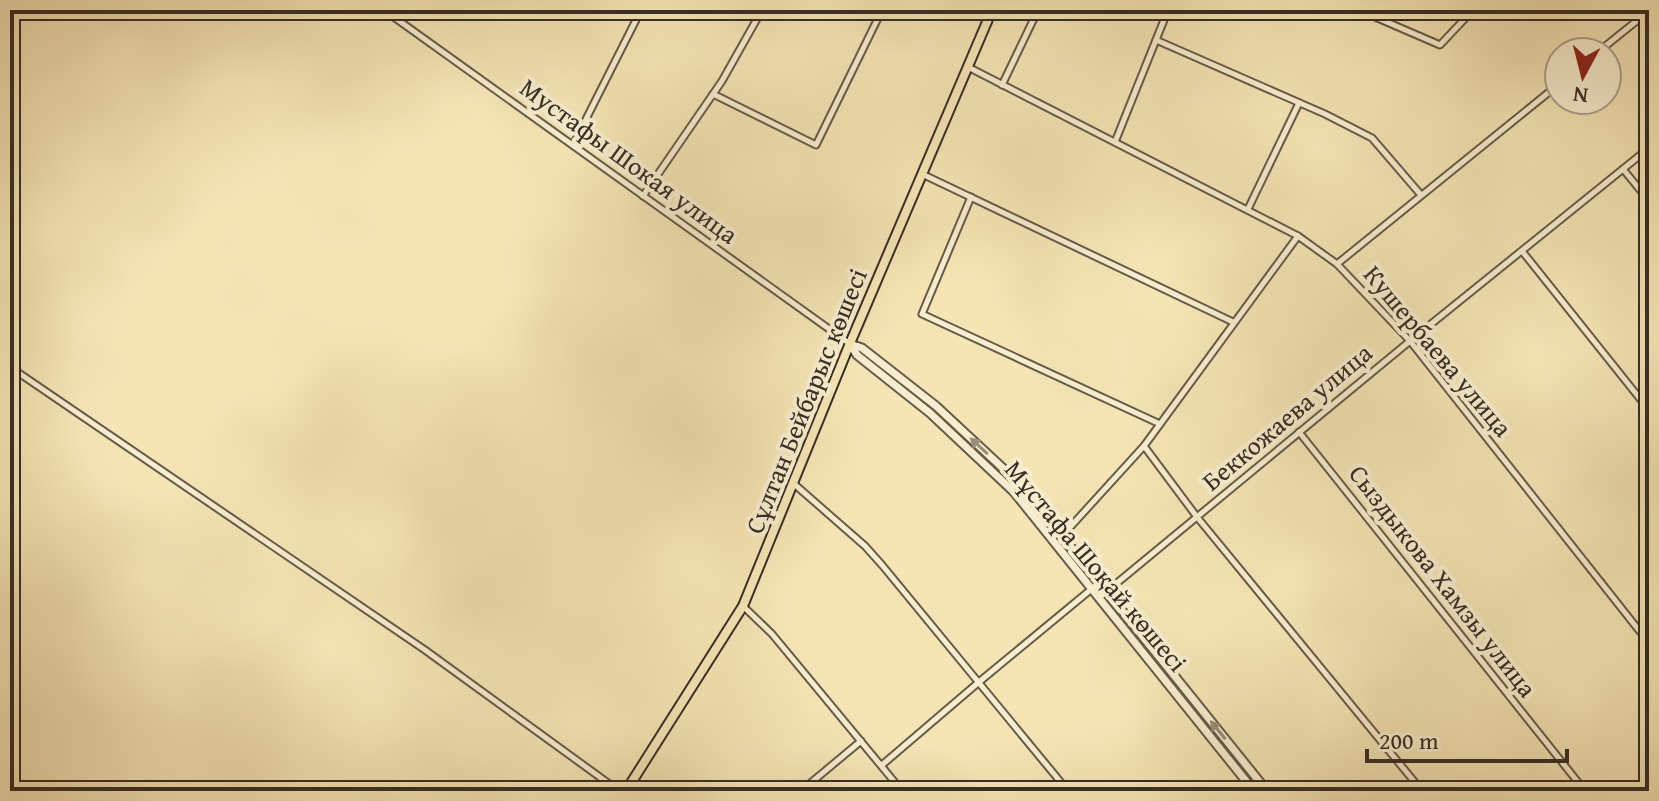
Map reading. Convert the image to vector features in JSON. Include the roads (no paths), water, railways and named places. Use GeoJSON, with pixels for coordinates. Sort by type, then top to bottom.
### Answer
{"type":"FeatureCollection","features":[{"type":"Feature","properties":{"kind":"main road","name":"Сұлтан Бейбарыс көшесі"},"geometry":{"type":"LineString","coordinates":[[626,791],[743,606],[992,10]]}},
{"type":"Feature","properties":{"kind":"street","name":"Мустафы Шокая улица"},"geometry":{"type":"LineString","coordinates":[[384,10],[850,344]]}},
{"type":"Feature","properties":{"kind":"street"},"geometry":{"type":"LineString","coordinates":[[573,145],[641,10]]}},
{"type":"Feature","properties":{"kind":"street"},"geometry":{"type":"LineString","coordinates":[[643,196],[713,94],[762,10]]}},
{"type":"Feature","properties":{"kind":"street"},"geometry":{"type":"LineString","coordinates":[[713,94],[816,145],[882,10]]}},
{"type":"Feature","properties":{"kind":"street"},"geometry":{"type":"LineString","coordinates":[[1002,85],[1038,10]]}},
{"type":"Feature","properties":{"kind":"street"},"geometry":{"type":"LineString","coordinates":[[1115,142],[1168,10]]}},
{"type":"Feature","properties":{"kind":"street"},"geometry":{"type":"LineString","coordinates":[[1359,10],[1440,45],[1473,10]]}},
{"type":"Feature","properties":{"kind":"street"},"geometry":{"type":"LineString","coordinates":[[1618,36],[1649,11]]}},
{"type":"Feature","properties":{"kind":"street"},"geometry":{"type":"LineString","coordinates":[[1156,40],[1372,138],[1421,195]]}},
{"type":"Feature","properties":{"kind":"street","name":"Кушербаева улица"},"geometry":{"type":"LineString","coordinates":[[968,67],[1248,209],[1298,236],[1337,264],[1410,341],[1649,643]]}},
{"type":"Feature","properties":{"kind":"street"},"geometry":{"type":"LineString","coordinates":[[1337,264],[1543,97]]}},
{"type":"Feature","properties":{"kind":"street"},"geometry":{"type":"LineString","coordinates":[[1248,209],[1299,103]]}},
{"type":"Feature","properties":{"kind":"street","name":"Беккожаева улица"},"geometry":{"type":"LineString","coordinates":[[1100,597],[1649,148]]}},
{"type":"Feature","properties":{"kind":"street"},"geometry":{"type":"LineString","coordinates":[[1623,169],[1649,201]]}},
{"type":"Feature","properties":{"kind":"street"},"geometry":{"type":"LineString","coordinates":[[922,174],[1233,322]]}},
{"type":"Feature","properties":{"kind":"street"},"geometry":{"type":"LineString","coordinates":[[971,197],[922,314],[1160,424]]}},
{"type":"Feature","properties":{"kind":"street"},"geometry":{"type":"LineString","coordinates":[[1063,535],[1144,446],[1298,236]]}},
{"type":"Feature","properties":{"kind":"street"},"geometry":{"type":"LineString","coordinates":[[1522,251],[1649,410]]}},
{"type":"Feature","properties":{"kind":"street","name":"Мұстафа Шоқай көшесі"},"geometry":{"type":"LineString","coordinates":[[850,344],[862,348],[936,406],[1021,485],[1267,791]]}},
{"type":"Feature","properties":{"kind":"street","name":"Мұстафа Шоқай көшесі"},"geometry":{"type":"LineString","coordinates":[[850,344],[857,355],[930,413],[1014,492],[1254,791]]}},
{"type":"Feature","properties":{"kind":"street"},"geometry":{"type":"LineString","coordinates":[[10,367],[425,650],[619,791]]}},
{"type":"Feature","properties":{"kind":"street","name":"Сыздыкова Хамзы улица"},"geometry":{"type":"LineString","coordinates":[[1299,432],[1585,791]]}},
{"type":"Feature","properties":{"kind":"street"},"geometry":{"type":"LineString","coordinates":[[1144,446],[1197,517],[1422,791]]}},
{"type":"Feature","properties":{"kind":"street"},"geometry":{"type":"LineString","coordinates":[[793,483],[865,546],[1068,791]]}},
{"type":"Feature","properties":{"kind":"street"},"geometry":{"type":"LineString","coordinates":[[882,765],[1100,582]]}},
{"type":"Feature","properties":{"kind":"street"},"geometry":{"type":"LineString","coordinates":[[743,606],[772,634],[902,791]]}},
{"type":"Feature","properties":{"kind":"street"},"geometry":{"type":"LineString","coordinates":[[801,791],[861,741]]}}]}
